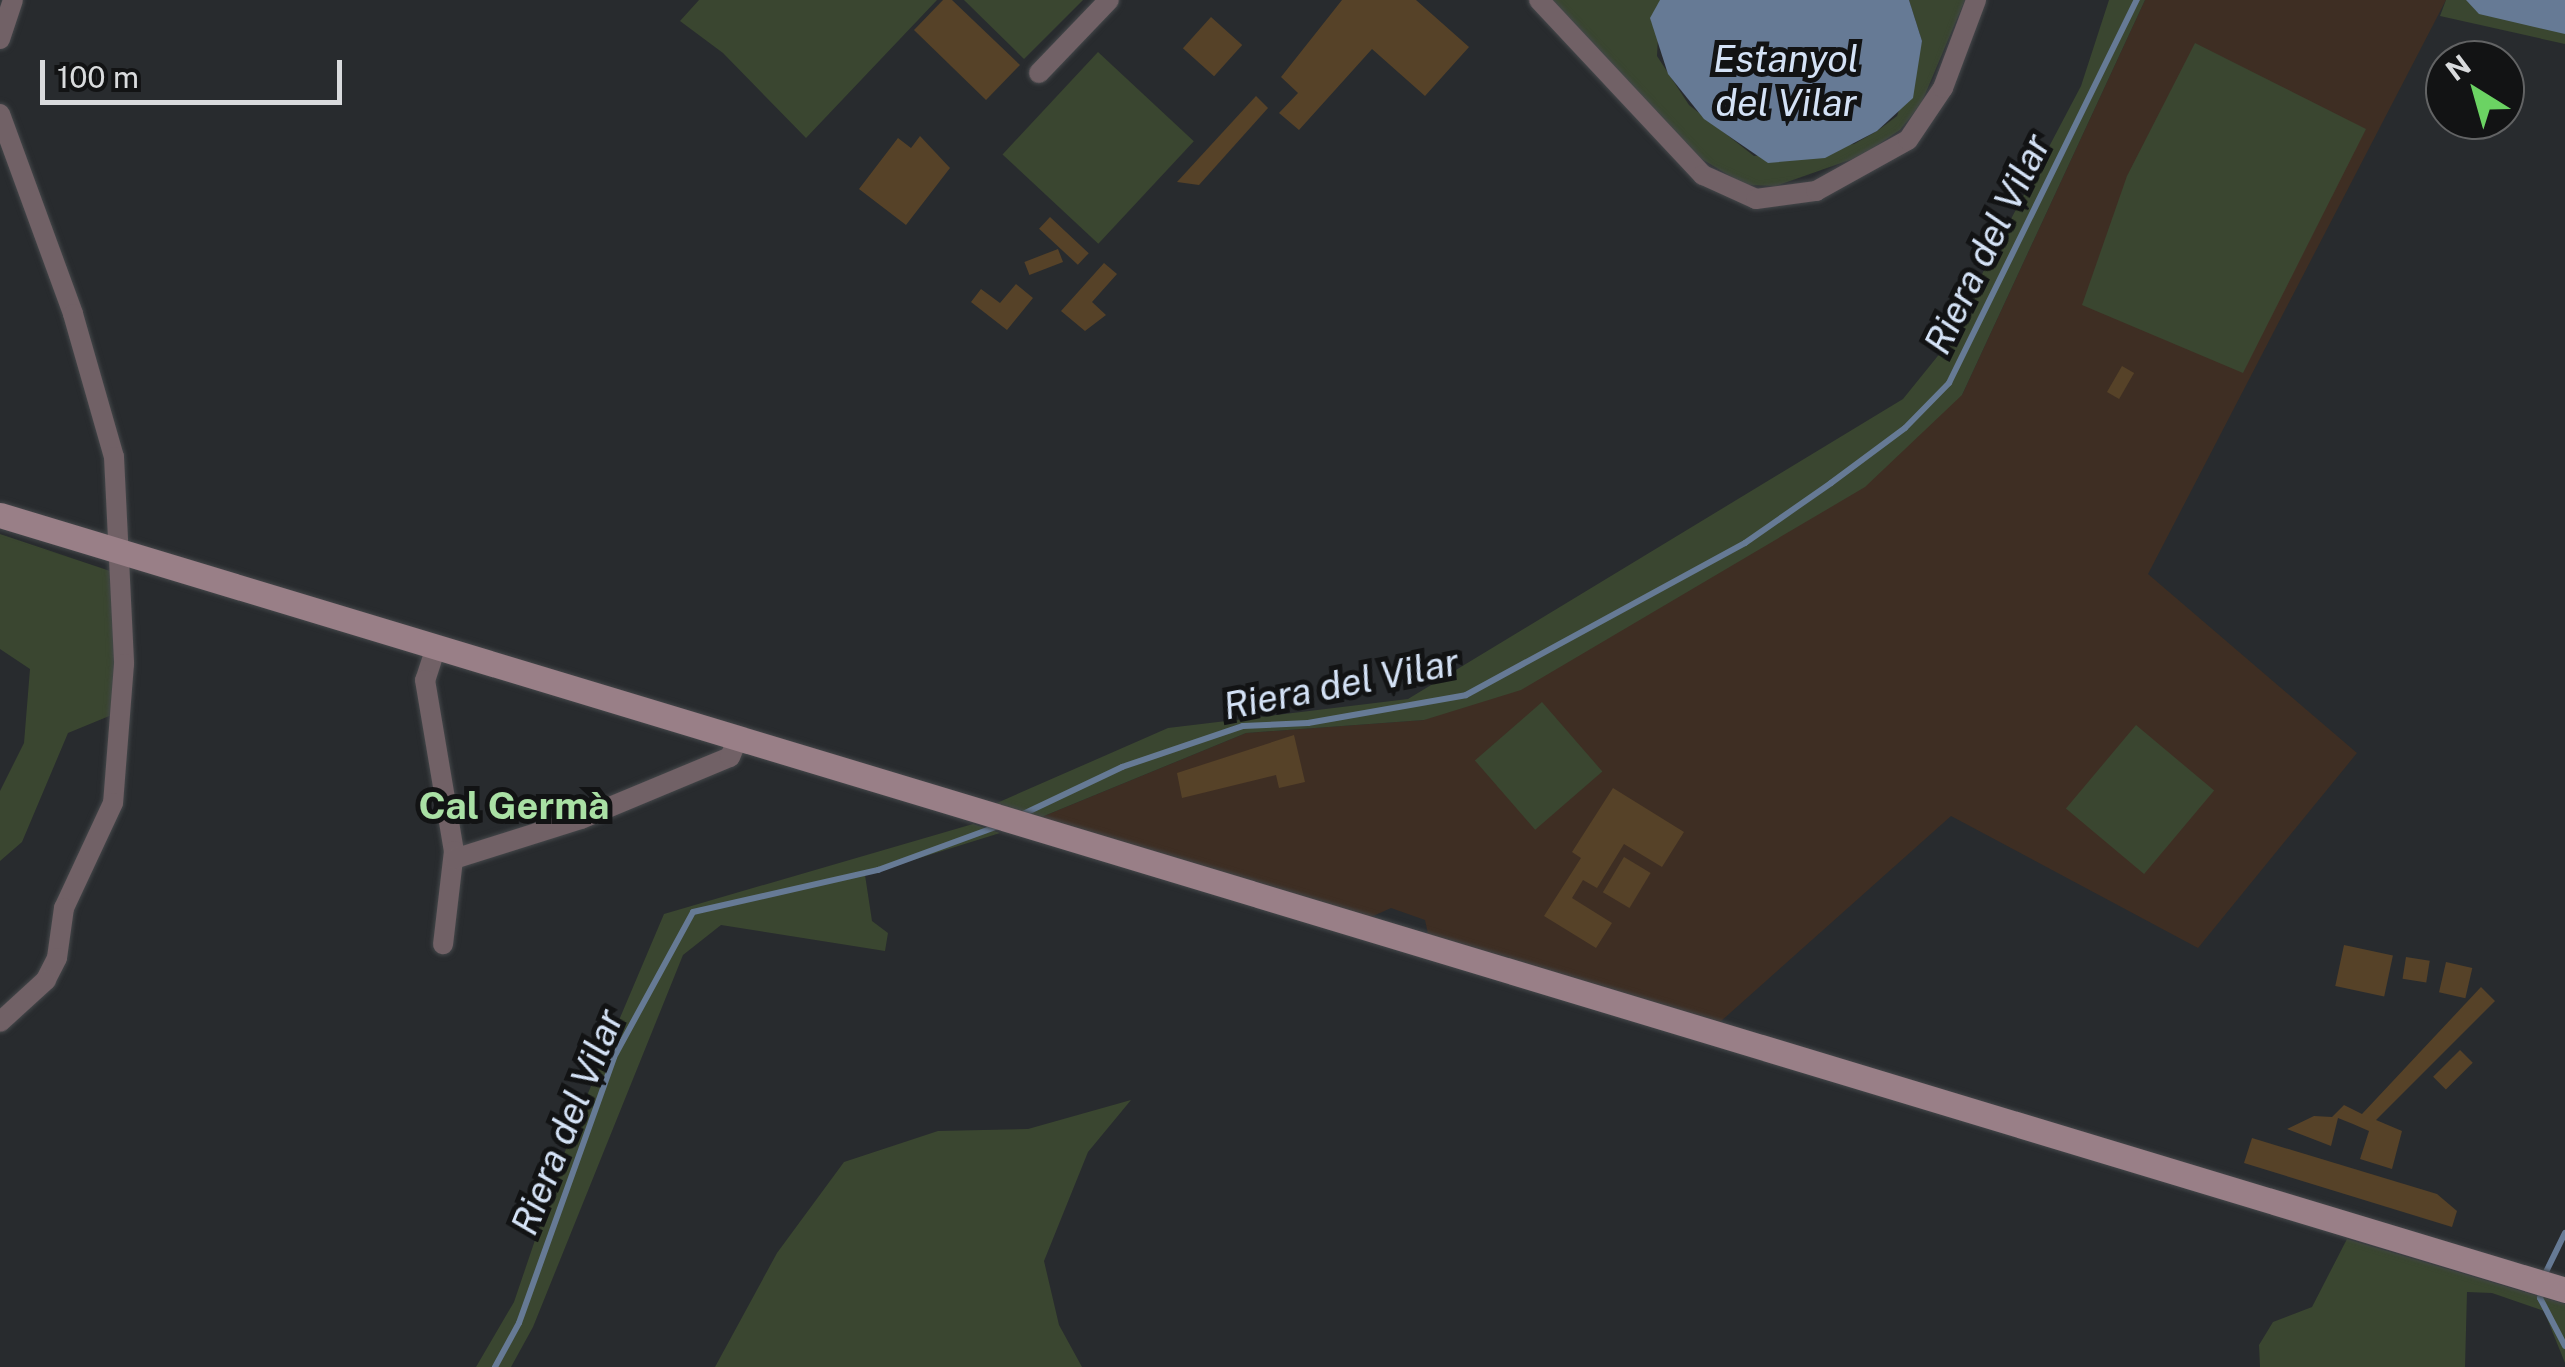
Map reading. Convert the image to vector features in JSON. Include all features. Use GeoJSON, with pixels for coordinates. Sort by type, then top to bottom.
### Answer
{"type":"FeatureCollection","features":[{"type":"Feature","properties":{"kind":"main road"},"geometry":{"type":"LineString","coordinates":[[0,516],[2565,1290]]}},
{"type":"Feature","properties":{"kind":"street"},"geometry":{"type":"LineString","coordinates":[[0,39],[13,0]]}},
{"type":"Feature","properties":{"kind":"street"},"geometry":{"type":"LineString","coordinates":[[1039,72],[1109,0]]}},
{"type":"Feature","properties":{"kind":"street"},"geometry":{"type":"LineString","coordinates":[[1540,0],[1703,175],[1756,199],[1816,190],[1908,140],[1944,88],[1976,0]]}},
{"type":"Feature","properties":{"kind":"street"},"geometry":{"type":"LineString","coordinates":[[0,114],[73,314],[114,457],[123,552],[124,664],[113,803],[64,908],[46,980],[0,1022]]}},
{"type":"Feature","properties":{"kind":"street"},"geometry":{"type":"LineString","coordinates":[[436,647],[425,680],[454,859],[444,944]]}},
{"type":"Feature","properties":{"kind":"street"},"geometry":{"type":"LineString","coordinates":[[454,859],[581,820],[730,757],[738,738]]}},
{"type":"Feature","properties":{"kind":"shaded area"},"geometry":{"type":"Polygon","coordinates":[[[2145,0],[2446,0],[2148,574],[2357,753],[2198,948],[1951,816],[1720,1022],[1428,934],[1425,920],[1391,908],[1371,917],[1039,818],[1246,733],[1424,720],[1962,395],[2145,0]]]}},
{"type":"Feature","properties":{"kind":"green space"},"geometry":{"type":"Polygon","coordinates":[[[699,0],[937,0],[806,138],[723,53],[680,21],[699,0]]]}},
{"type":"Feature","properties":{"kind":"green space"},"geometry":{"type":"Polygon","coordinates":[[[964,0],[1083,0],[1024,59],[964,0]]]}},
{"type":"Feature","properties":{"kind":"green space"},"geometry":{"type":"Polygon","coordinates":[[[1552,0],[1660,0],[1657,56],[1689,105],[1754,156],[1854,144],[1877,131],[1897,116],[1922,41],[1909,0],[1965,0],[1921,104],[1900,130],[1861,156],[1776,186],[1745,185],[1700,158],[1552,0]]]}},
{"type":"Feature","properties":{"kind":"green space"},"geometry":{"type":"Polygon","coordinates":[[[2109,0],[2145,0],[1962,395],[1865,487],[1521,690],[1424,720],[1246,733],[1039,818],[990,806],[1168,728],[1408,699],[1903,399],[1941,352],[2081,86],[2109,0]]]}},
{"type":"Feature","properties":{"kind":"green space"},"geometry":{"type":"Polygon","coordinates":[[[2446,0],[2565,0],[2565,44],[2440,16],[2446,0]]]}},
{"type":"Feature","properties":{"kind":"green space"},"geometry":{"type":"Polygon","coordinates":[[[2195,43],[2366,129],[2243,373],[2082,305],[2127,176],[2195,43]]]}},
{"type":"Feature","properties":{"kind":"green space"},"geometry":{"type":"Polygon","coordinates":[[[1098,52],[1194,141],[1098,244],[1003,154],[1098,52]]]}},
{"type":"Feature","properties":{"kind":"green space"},"geometry":{"type":"Polygon","coordinates":[[[0,534],[116,573],[119,712],[68,733],[22,842],[0,861],[0,791],[24,743],[30,669],[0,649],[0,534]]]}},
{"type":"Feature","properties":{"kind":"green space"},"geometry":{"type":"Polygon","coordinates":[[[1542,702],[1602,771],[1535,830],[1475,760],[1542,702]]]}},
{"type":"Feature","properties":{"kind":"green space"},"geometry":{"type":"Polygon","coordinates":[[[2136,725],[2214,791],[2144,874],[2066,808],[2136,725]]]}},
{"type":"Feature","properties":{"kind":"green space"},"geometry":{"type":"Polygon","coordinates":[[[973,824],[1000,833],[865,875],[872,921],[888,933],[885,951],[721,925],[683,955],[533,1327],[511,1367],[476,1367],[514,1302],[572,1131],[664,914],[973,824]]]}},
{"type":"Feature","properties":{"kind":"green space"},"geometry":{"type":"Polygon","coordinates":[[[1131,1100],[1088,1152],[1044,1261],[1059,1325],[1082,1367],[715,1367],[777,1253],[844,1162],[938,1131],[1028,1129],[1131,1100]]]}},
{"type":"Feature","properties":{"kind":"green space"},"geometry":{"type":"Polygon","coordinates":[[[2347,1239],[2565,1304],[2565,1363],[2544,1311],[2492,1293],[2467,1292],[2465,1367],[2260,1367],[2259,1345],[2273,1322],[2312,1307],[2347,1239]]]}},
{"type":"Feature","properties":{"kind":"water","name":"Estanyol del Vilar"},"geometry":{"type":"Polygon","coordinates":[[[1660,0],[1909,0],[1922,41],[1913,98],[1877,131],[1825,158],[1768,163],[1704,119],[1668,74],[1650,18],[1660,0]]]}},
{"type":"Feature","properties":{"kind":"water"},"geometry":{"type":"Polygon","coordinates":[[[2466,0],[2565,0],[2565,34],[2479,14],[2466,0]]]}},
{"type":"Feature","properties":{"kind":"building"},"geometry":{"type":"Polygon","coordinates":[[[943,0],[952,0],[1020,65],[986,100],[914,30],[943,0]]]}},
{"type":"Feature","properties":{"kind":"building"},"geometry":{"type":"Polygon","coordinates":[[[1342,0],[1416,0],[1469,47],[1425,96],[1372,49],[1299,130],[1279,113],[1298,93],[1281,77],[1342,0]]]}},
{"type":"Feature","properties":{"kind":"building"},"geometry":{"type":"Polygon","coordinates":[[[1211,17],[1242,45],[1214,76],[1183,48],[1211,17]]]}},
{"type":"Feature","properties":{"kind":"building"},"geometry":{"type":"Polygon","coordinates":[[[1256,96],[1268,108],[1199,185],[1177,182],[1256,96]]]}},
{"type":"Feature","properties":{"kind":"building"},"geometry":{"type":"Polygon","coordinates":[[[920,136],[950,168],[906,225],[859,189],[898,138],[911,148],[920,136]]]}},
{"type":"Feature","properties":{"kind":"building"},"geometry":{"type":"Polygon","coordinates":[[[1050,217],[1089,253],[1078,265],[1039,229],[1050,217]]]}},
{"type":"Feature","properties":{"kind":"building"},"geometry":{"type":"Polygon","coordinates":[[[1058,249],[1063,262],[1029,275],[1024,262],[1058,249]]]}},
{"type":"Feature","properties":{"kind":"building"},"geometry":{"type":"Polygon","coordinates":[[[1104,263],[1117,274],[1092,302],[1106,315],[1085,331],[1061,311],[1104,263]]]}},
{"type":"Feature","properties":{"kind":"building"},"geometry":{"type":"Polygon","coordinates":[[[1016,284],[1033,298],[1007,330],[971,302],[981,289],[1000,303],[1016,284]]]}},
{"type":"Feature","properties":{"kind":"building"},"geometry":{"type":"Polygon","coordinates":[[[2122,366],[2134,373],[2119,399],[2107,392],[2122,366]]]}},
{"type":"Feature","properties":{"kind":"building"},"geometry":{"type":"Polygon","coordinates":[[[1294,735],[1305,782],[1279,788],[1276,775],[1182,798],[1177,773],[1294,735]]]}},
{"type":"Feature","properties":{"kind":"building"},"geometry":{"type":"Polygon","coordinates":[[[1613,788],[1684,832],[1662,867],[1624,844],[1597,888],[1583,880],[1572,898],[1612,923],[1596,948],[1544,916],[1581,858],[1572,852],[1613,788]]]}},
{"type":"Feature","properties":{"kind":"building"},"geometry":{"type":"Polygon","coordinates":[[[1624,857],[1651,873],[1629,908],[1603,892],[1624,857]]]}},
{"type":"Feature","properties":{"kind":"building"},"geometry":{"type":"Polygon","coordinates":[[[2344,945],[2393,955],[2384,996],[2335,986],[2344,945]]]}},
{"type":"Feature","properties":{"kind":"building"},"geometry":{"type":"Polygon","coordinates":[[[2406,957],[2430,961],[2426,982],[2403,979],[2406,957]]]}},
{"type":"Feature","properties":{"kind":"building"},"geometry":{"type":"Polygon","coordinates":[[[2446,962],[2472,968],[2465,998],[2439,992],[2446,962]]]}},
{"type":"Feature","properties":{"kind":"building"},"geometry":{"type":"Polygon","coordinates":[[[2481,987],[2495,1001],[2376,1120],[2402,1131],[2392,1169],[2360,1159],[2369,1131],[2338,1118],[2331,1146],[2287,1129],[2314,1116],[2332,1117],[2344,1105],[2362,1114],[2481,987]]]}},
{"type":"Feature","properties":{"kind":"building"},"geometry":{"type":"Polygon","coordinates":[[[2460,1050],[2473,1063],[2446,1090],[2433,1077],[2460,1050]]]}},
{"type":"Feature","properties":{"kind":"building"},"geometry":{"type":"Polygon","coordinates":[[[2252,1138],[2437,1194],[2457,1211],[2452,1227],[2244,1163],[2252,1138]]]}},
{"type":"Feature","properties":{"kind":"waterway","name":"Riera del Vilar"},"geometry":{"type":"LineString","coordinates":[[1021,815],[1122,767],[1243,726],[1308,723],[1466,695],[1745,543],[1831,483],[1905,428],[1949,383],[2137,0]]}},
{"type":"Feature","properties":{"kind":"waterway","name":"Riera del Vilar"},"geometry":{"type":"LineString","coordinates":[[495,1367],[519,1323],[614,1057],[693,912],[878,870],[1001,825]]}},
{"type":"Feature","properties":{"kind":"waterway"},"geometry":{"type":"LineString","coordinates":[[2544,1276],[2565,1233]]}},
{"type":"Feature","properties":{"kind":"waterway"},"geometry":{"type":"LineString","coordinates":[[2542,1288],[2540,1298],[2565,1346]]}},
{"type":"Feature","properties":{"kind":"district","name":"Cal Germà"},"geometry":{"type":"Point","coordinates":[514,806]}}]}
